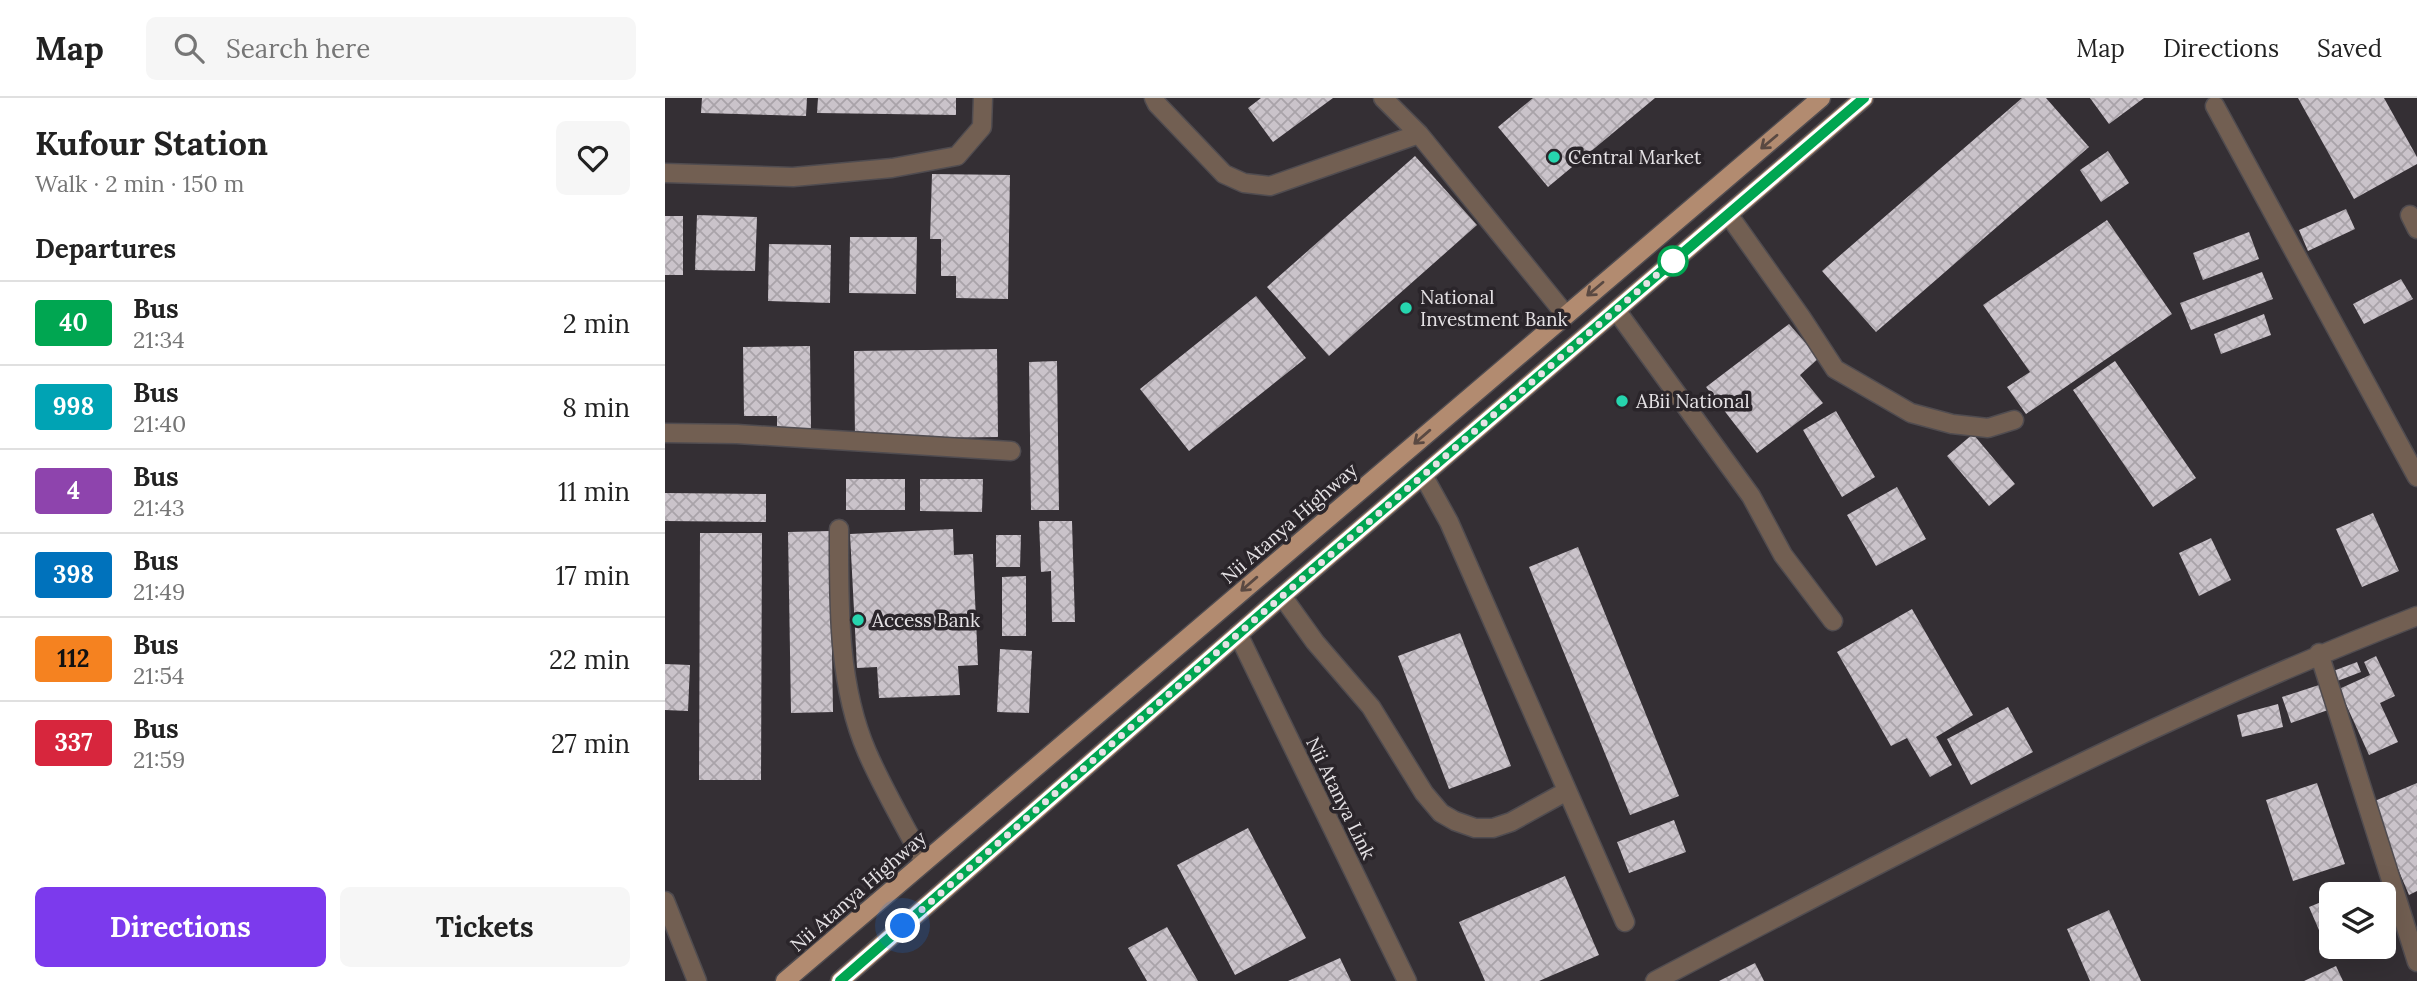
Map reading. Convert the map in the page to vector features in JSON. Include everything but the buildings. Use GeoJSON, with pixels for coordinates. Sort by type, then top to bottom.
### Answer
{"type":"FeatureCollection","features":[{"type":"Feature","properties":{"kind":"main road","name":"Nii Atanya Highway"},"geometry":{"type":"LineString","coordinates":[[785,981],[1821,98]]}},
{"type":"Feature","properties":{"kind":"main road"},"geometry":{"type":"LineString","coordinates":[[840,981],[1282,596],[1864,98]]}},
{"type":"Feature","properties":{"kind":"street"},"geometry":{"type":"LineString","coordinates":[[665,173],[793,177],[892,168],[957,156],[982,127],[983,98]]}},
{"type":"Feature","properties":{"kind":"street"},"geometry":{"type":"LineString","coordinates":[[1154,98],[1224,174],[1244,183],[1271,186],[1419,134]]}},
{"type":"Feature","properties":{"kind":"street"},"geometry":{"type":"LineString","coordinates":[[1383,98],[1419,134],[1565,314]]}},
{"type":"Feature","properties":{"kind":"street"},"geometry":{"type":"LineString","coordinates":[[2215,106],[2417,477]]}},
{"type":"Feature","properties":{"kind":"street"},"geometry":{"type":"LineString","coordinates":[[1728,214],[1835,369],[1911,413],[1952,424],[1988,428],[2014,420]]}},
{"type":"Feature","properties":{"kind":"street"},"geometry":{"type":"LineString","coordinates":[[1616,310],[1751,496],[1783,555],[1833,621]]}},
{"type":"Feature","properties":{"kind":"street"},"geometry":{"type":"LineString","coordinates":[[665,433],[737,433],[1011,450]]}},
{"type":"Feature","properties":{"kind":"street"},"geometry":{"type":"LineString","coordinates":[[1423,475],[1449,522],[1625,922]]}},
{"type":"Feature","properties":{"kind":"street"},"geometry":{"type":"LineString","coordinates":[[839,529],[839,610],[846,681],[866,751],[925,862]]}},
{"type":"Feature","properties":{"kind":"street"},"geometry":{"type":"LineString","coordinates":[[1282,596],[1315,642],[1371,707],[1424,793],[1441,813],[1475,828],[1493,828],[1511,822],[1567,791]]}},
{"type":"Feature","properties":{"kind":"street"},"geometry":{"type":"LineString","coordinates":[[1654,981],[1868,869],[2064,772],[2319,653],[2417,616]]}},
{"type":"Feature","properties":{"kind":"street","name":"Nii Atanya Link"},"geometry":{"type":"LineString","coordinates":[[1238,634],[1407,981]]}},
{"type":"Feature","properties":{"kind":"street"},"geometry":{"type":"LineString","coordinates":[[2319,653],[2417,962]]}},
{"type":"Feature","properties":{"kind":"street"},"geometry":{"type":"LineString","coordinates":[[665,901],[697,981]]}},
{"type":"Feature","properties":{"kind":"bus line","name":"40"},"geometry":{"type":"LineString","coordinates":[[840,981],[1282,596],[1864,98]]}},
{"type":"Feature","properties":{"kind":"place","name":"Central Market"},"geometry":{"type":"Point","coordinates":[1554,157]}},
{"type":"Feature","properties":{"kind":"place","name":"National Investment Bank"},"geometry":{"type":"Point","coordinates":[1406,308]}},
{"type":"Feature","properties":{"kind":"place","name":"ABii National"},"geometry":{"type":"Point","coordinates":[1622,401]}},
{"type":"Feature","properties":{"kind":"place","name":"Access Bank"},"geometry":{"type":"Point","coordinates":[858,620]}},
{"type":"Feature","properties":{"kind":"route"},"geometry":{"type":"LineString","coordinates":[[903,926],[1673,261]]}}]}
